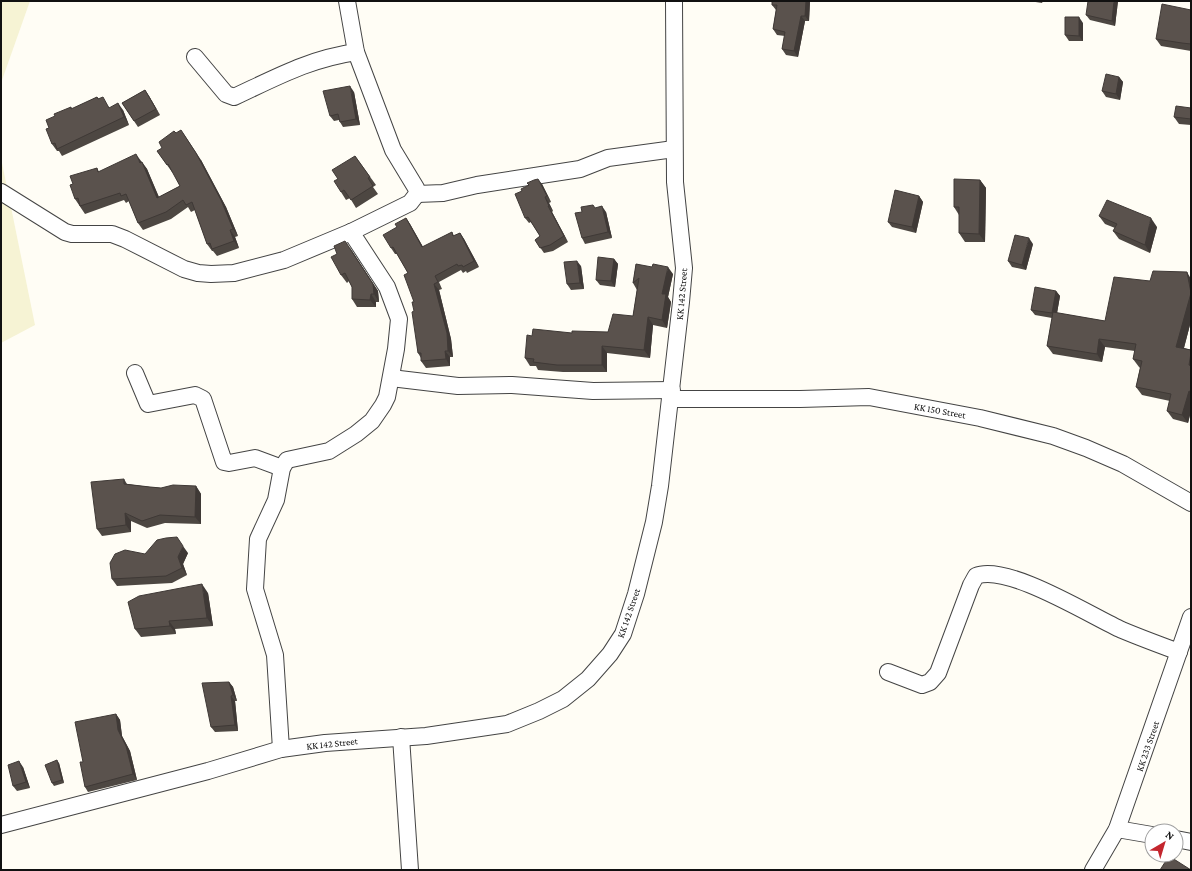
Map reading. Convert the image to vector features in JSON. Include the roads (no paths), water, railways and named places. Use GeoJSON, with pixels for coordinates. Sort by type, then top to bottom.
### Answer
{"type":"FeatureCollection","features":[{"type":"Feature","properties":{"kind":"street"},"geometry":{"type":"LineString","coordinates":[[1,192],[65,232],[72,234],[112,234],[126,239],[184,269],[211,274],[234,273],[284,260],[351,232],[410,203],[417,194],[416,188],[393,150],[356,52],[347,1]]}},
{"type":"Feature","properties":{"kind":"street","name":"KK 142 Street"},"geometry":{"type":"LineString","coordinates":[[1,825],[208,771],[282,749],[325,743],[426,736],[506,724],[539,711],[563,699],[588,679],[610,654],[623,634],[636,594],[652,529],[660,486],[684,268],[675,182],[674,1]]}},
{"type":"Feature","properties":{"kind":"street"},"geometry":{"type":"LineString","coordinates":[[195,57],[226,94],[234,97],[310,61],[330,55],[356,52]]}},
{"type":"Feature","properties":{"kind":"street"},"geometry":{"type":"LineString","coordinates":[[417,194],[443,193],[478,185],[580,169],[608,158],[674,149]]}},
{"type":"Feature","properties":{"kind":"street"},"geometry":{"type":"LineString","coordinates":[[282,749],[274,655],[255,589],[258,539],[276,500],[282,468],[285,462],[290,459],[329,451],[356,434],[372,421],[384,405],[391,378],[399,319],[387,287],[351,232]]}},
{"type":"Feature","properties":{"kind":"street"},"geometry":{"type":"LineString","coordinates":[[135,372],[148,404],[195,395],[203,399],[224,462],[228,463],[255,458],[282,468]]}},
{"type":"Feature","properties":{"kind":"street","name":"KK 150 Street"},"geometry":{"type":"LineString","coordinates":[[391,378],[458,386],[512,385],[593,391],[800,399],[869,397],[980,418],[1053,436],[1123,464],[1191,503]]}},
{"type":"Feature","properties":{"kind":"street"},"geometry":{"type":"LineString","coordinates":[[888,672],[922,685],[930,682],[938,673],[971,585],[976,576],[982,574],[1002,576],[1037,588],[1122,629],[1179,652]]}},
{"type":"Feature","properties":{"kind":"street","name":"KK 233 Street"},"geometry":{"type":"LineString","coordinates":[[1093,870],[1117,830],[1191,617]]}},
{"type":"Feature","properties":{"kind":"street"},"geometry":{"type":"LineString","coordinates":[[401,737],[410,870]]}},
{"type":"Feature","properties":{"kind":"street"},"geometry":{"type":"LineString","coordinates":[[1117,830],[1144,834]]}}]}
